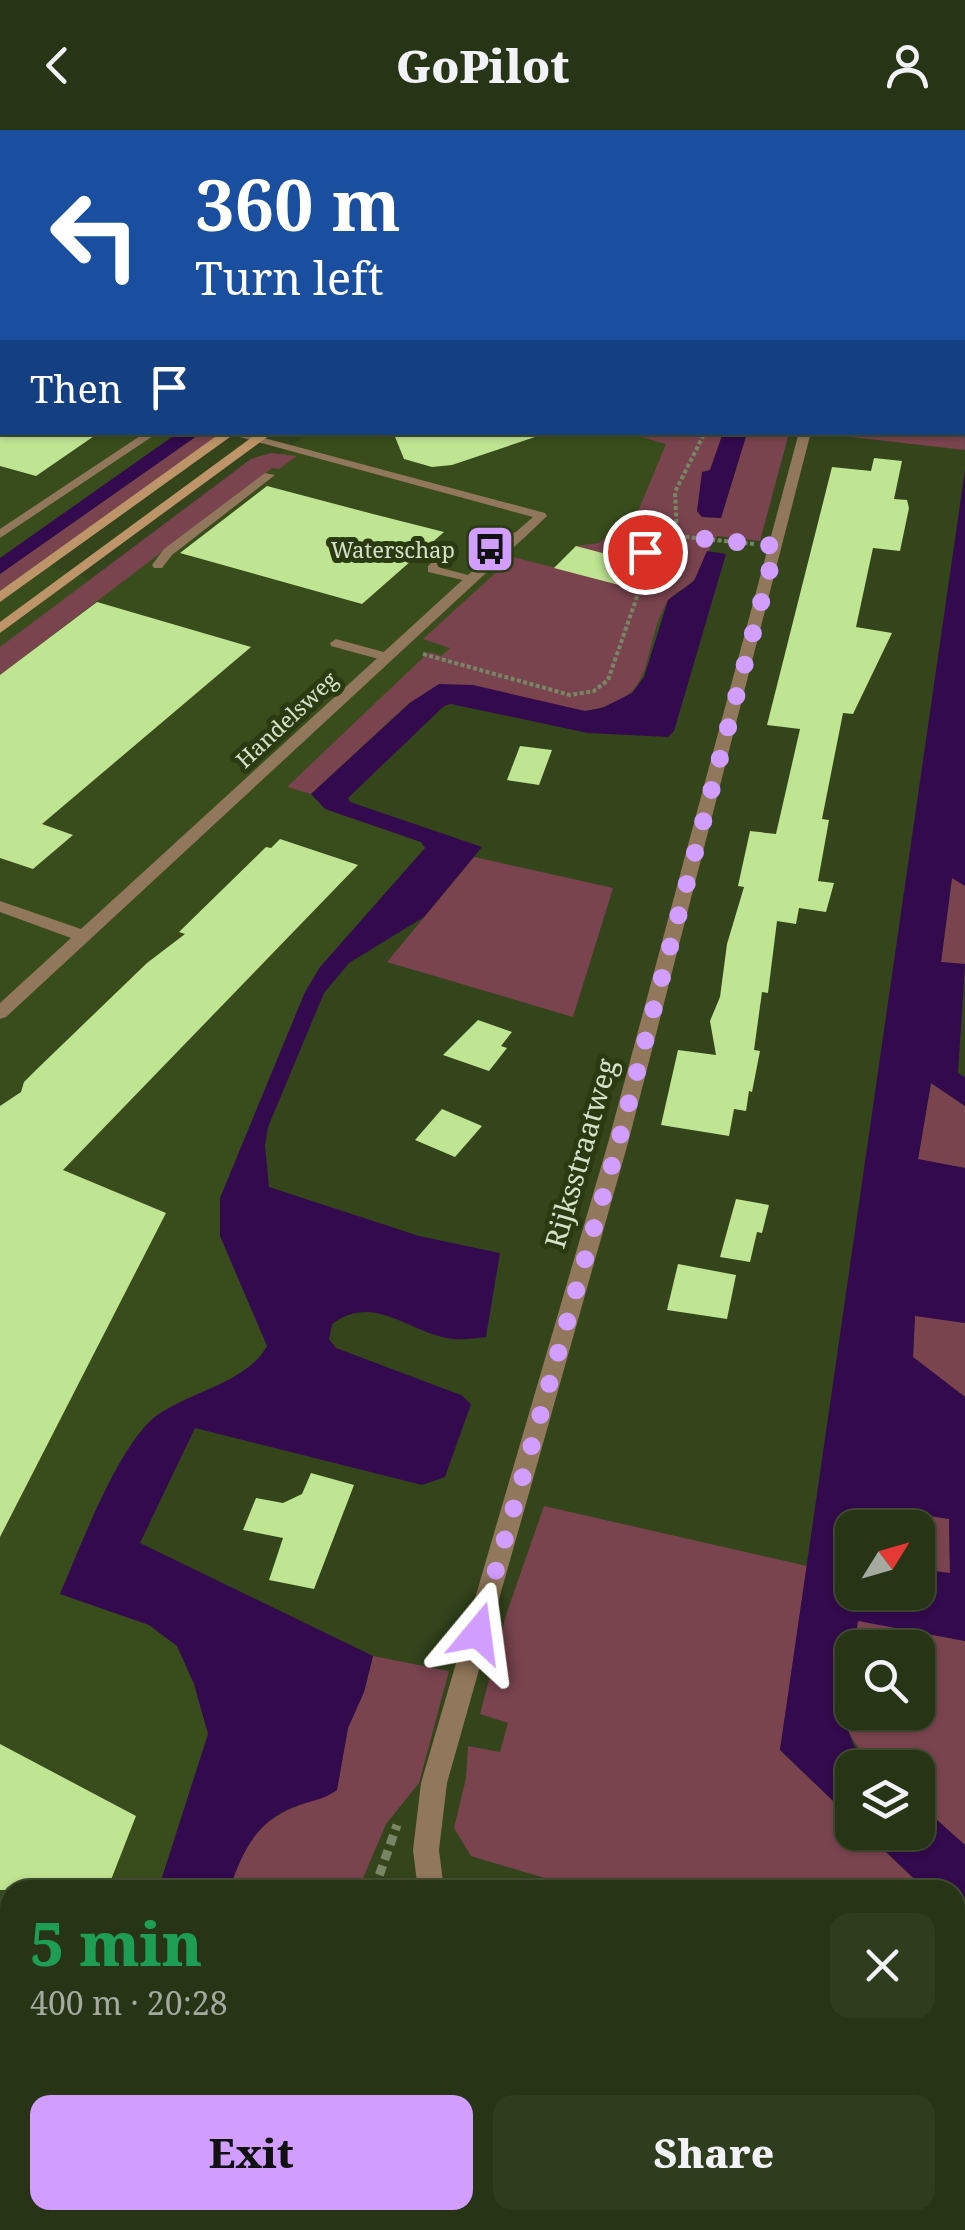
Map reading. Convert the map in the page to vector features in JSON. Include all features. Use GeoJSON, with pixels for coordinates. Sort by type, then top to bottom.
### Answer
{"type":"FeatureCollection","features":[{"type":"Feature","properties":{"kind":"main road"},"geometry":{"type":"LineString","coordinates":[[0,598],[228,435]]}},
{"type":"Feature","properties":{"kind":"main road"},"geometry":{"type":"LineString","coordinates":[[0,629],[263,436]]}},
{"type":"Feature","properties":{"kind":"street","name":"Rijksstraatweg"},"geometry":{"type":"LineString","coordinates":[[428,1880],[426,1829],[434,1784],[618,1144],[804,435]]}},
{"type":"Feature","properties":{"kind":"street","name":"Handelsweg"},"geometry":{"type":"LineString","coordinates":[[0,1013],[520,535]]}},
{"type":"Feature","properties":{"kind":"street"},"geometry":{"type":"LineString","coordinates":[[0,906],[83,936]]}},
{"type":"Feature","properties":{"kind":"lane"},"geometry":{"type":"LineString","coordinates":[[0,534],[149,435]]}},
{"type":"Feature","properties":{"kind":"lane"},"geometry":{"type":"LineString","coordinates":[[263,436],[541,516],[520,535]]}},
{"type":"Feature","properties":{"kind":"lane"},"geometry":{"type":"LineString","coordinates":[[158,565],[168,552],[269,474]]}},
{"type":"Feature","properties":{"kind":"lane"},"geometry":{"type":"LineString","coordinates":[[452,549],[432,569],[472,580]]}},
{"type":"Feature","properties":{"kind":"lane"},"geometry":{"type":"LineString","coordinates":[[336,643],[392,652]]}},
{"type":"Feature","properties":{"kind":"path"},"geometry":{"type":"LineString","coordinates":[[677,536],[670,506],[675,486],[703,435]]}},
{"type":"Feature","properties":{"kind":"path"},"geometry":{"type":"LineString","coordinates":[[392,652],[570,695],[594,692],[608,680],[628,624],[647,568],[646,545],[677,536],[776,546]]}},
{"type":"Feature","properties":{"kind":"shaded area"},"geometry":{"type":"Polygon","coordinates":[[[0,435],[193,435],[14,554],[99,583],[306,435],[739,435],[659,729],[444,697],[333,801],[443,845],[334,964],[246,1165],[296,1333],[155,1450],[108,1574],[265,1675],[196,1880],[0,1880],[0,435]]]}},
{"type":"Feature","properties":{"kind":"shaded area"},"geometry":{"type":"Polygon","coordinates":[[[175,435],[198,435],[0,574],[0,558],[175,435]]]}},
{"type":"Feature","properties":{"kind":"shaded area"},"geometry":{"type":"Polygon","coordinates":[[[198,435],[220,435],[0,591],[0,574],[198,435]]]}},
{"type":"Feature","properties":{"kind":"shaded area"},"geometry":{"type":"Polygon","coordinates":[[[634,435],[722,435],[710,470],[702,517],[721,518],[746,435],[788,435],[760,541],[717,536],[696,577],[667,602],[644,671],[626,696],[585,711],[410,702],[311,794],[287,787],[429,652],[441,656],[450,648],[423,639],[513,557],[619,584],[628,560],[576,546],[599,543],[608,536],[627,538],[666,444],[634,435]]]}},
{"type":"Feature","properties":{"kind":"shaded area"},"geometry":{"type":"Polygon","coordinates":[[[722,435],[746,435],[721,518],[702,517],[697,511],[702,472],[710,470],[722,435]]]}},
{"type":"Feature","properties":{"kind":"shaded area"},"geometry":{"type":"Polygon","coordinates":[[[834,435],[965,435],[965,450],[834,435]]]}},
{"type":"Feature","properties":{"kind":"shaded area"},"geometry":{"type":"Polygon","coordinates":[[[271,453],[297,456],[279,469],[272,468],[0,675],[0,647],[251,459],[271,453]]]}},
{"type":"Feature","properties":{"kind":"shaded area"},"geometry":{"type":"Polygon","coordinates":[[[965,470],[965,886],[952,878],[941,962],[965,964],[958,1073],[965,1077],[965,1106],[931,1083],[918,1159],[965,1168],[965,1323],[915,1316],[913,1357],[965,1397],[965,1641],[935,1635],[935,1630],[906,1630],[858,1621],[856,1630],[835,1630],[835,1730],[848,1730],[859,1750],[835,1750],[835,1803],[780,1750],[965,470]]]}},
{"type":"Feature","properties":{"kind":"shaded area"},"geometry":{"type":"Polygon","coordinates":[[[707,551],[726,554],[674,731],[668,737],[588,733],[451,704],[444,706],[348,798],[350,802],[482,847],[424,917],[349,963],[324,993],[268,1127],[265,1145],[269,1187],[419,1236],[500,1253],[486,1337],[437,1336],[378,1313],[348,1315],[332,1324],[329,1339],[336,1348],[461,1395],[471,1404],[445,1477],[422,1485],[195,1428],[140,1543],[373,1656],[364,1692],[348,1728],[337,1790],[269,1821],[245,1851],[233,1880],[161,1880],[208,1734],[194,1684],[177,1646],[149,1625],[60,1594],[114,1473],[142,1430],[169,1408],[246,1369],[267,1346],[220,1236],[220,1198],[305,992],[320,967],[425,848],[421,842],[325,809],[311,794],[411,702],[439,684],[473,685],[585,711],[602,708],[632,693],[644,677],[668,600],[694,581],[707,551]]]}},
{"type":"Feature","properties":{"kind":"shaded area"},"geometry":{"type":"Polygon","coordinates":[[[474,857],[613,888],[573,1017],[387,962],[474,857]]]}},
{"type":"Feature","properties":{"kind":"shaded area"},"geometry":{"type":"Polygon","coordinates":[[[952,877],[965,886],[965,964],[941,962],[952,877]]]}},
{"type":"Feature","properties":{"kind":"shaded area"},"geometry":{"type":"Polygon","coordinates":[[[931,1083],[965,1106],[965,1168],[918,1160],[931,1083]]]}},
{"type":"Feature","properties":{"kind":"shaded area"},"geometry":{"type":"Polygon","coordinates":[[[915,1315],[965,1323],[965,1397],[913,1357],[915,1315]]]}},
{"type":"Feature","properties":{"kind":"shaded area"},"geometry":{"type":"Polygon","coordinates":[[[544,1506],[807,1566],[780,1750],[835,1803],[835,1850],[884,1850],[915,1880],[551,1880],[471,1856],[454,1828],[466,1778],[468,1746],[500,1752],[508,1723],[480,1714],[506,1615],[544,1506]]]}},
{"type":"Feature","properties":{"kind":"shaded area"},"geometry":{"type":"Polygon","coordinates":[[[935,1517],[949,1519],[950,1574],[935,1572],[935,1517]]]}},
{"type":"Feature","properties":{"kind":"shaded area"},"geometry":{"type":"Polygon","coordinates":[[[858,1620],[909,1630],[856,1630],[858,1620]]]}},
{"type":"Feature","properties":{"kind":"shaded area"},"geometry":{"type":"Polygon","coordinates":[[[935,1635],[965,1641],[965,1845],[935,1818],[935,1750],[861,1750],[848,1730],[935,1730],[935,1635]]]}},
{"type":"Feature","properties":{"kind":"shaded area"},"geometry":{"type":"Polygon","coordinates":[[[373,1656],[449,1671],[419,1783],[386,1824],[362,1880],[233,1880],[247,1848],[267,1823],[337,1790],[348,1728],[364,1692],[373,1656]]]}},
{"type":"Feature","properties":{"kind":"shaded area"},"geometry":{"type":"Polygon","coordinates":[[[935,1818],[965,1845],[965,1880],[915,1880],[884,1850],[935,1850],[935,1818]]]}},
{"type":"Feature","properties":{"kind":"building"},"geometry":{"type":"Polygon","coordinates":[[[0,435],[96,435],[36,476],[0,466],[0,435]]]}},
{"type":"Feature","properties":{"kind":"building"},"geometry":{"type":"Polygon","coordinates":[[[394,435],[535,437],[452,465],[432,467],[404,459],[394,435]]]}},
{"type":"Feature","properties":{"kind":"building"},"geometry":{"type":"Polygon","coordinates":[[[874,458],[902,461],[894,499],[907,500],[909,508],[900,551],[873,548],[856,627],[892,633],[853,714],[843,713],[822,819],[829,820],[818,881],[834,883],[826,912],[799,908],[796,924],[777,921],[768,993],[762,992],[754,1050],[760,1051],[752,1092],[749,1091],[746,1111],[734,1109],[729,1136],[661,1125],[678,1050],[716,1055],[710,1021],[720,997],[727,944],[744,887],[738,886],[750,831],[776,834],[800,729],[767,725],[832,467],[871,471],[874,458]]]}},
{"type":"Feature","properties":{"kind":"building"},"geometry":{"type":"Polygon","coordinates":[[[267,486],[444,532],[362,604],[180,553],[267,486]]]}},
{"type":"Feature","properties":{"kind":"building"},"geometry":{"type":"Polygon","coordinates":[[[576,546],[629,560],[619,585],[554,568],[576,546]]]}},
{"type":"Feature","properties":{"kind":"building"},"geometry":{"type":"Polygon","coordinates":[[[97,602],[251,647],[42,824],[73,835],[33,869],[0,858],[0,675],[97,602]]]}},
{"type":"Feature","properties":{"kind":"building"},"geometry":{"type":"Polygon","coordinates":[[[520,746],[552,750],[539,785],[507,780],[520,746]]]}},
{"type":"Feature","properties":{"kind":"building"},"geometry":{"type":"Polygon","coordinates":[[[280,839],[358,865],[63,1170],[166,1213],[0,1537],[0,1106],[21,1092],[24,1082],[36,1070],[147,963],[185,934],[179,932],[266,847],[271,848],[280,839]]]}},
{"type":"Feature","properties":{"kind":"building"},"geometry":{"type":"Polygon","coordinates":[[[478,1020],[512,1032],[501,1046],[507,1048],[489,1071],[443,1055],[478,1020]]]}},
{"type":"Feature","properties":{"kind":"building"},"geometry":{"type":"Polygon","coordinates":[[[442,1109],[482,1126],[455,1157],[415,1140],[442,1109]]]}},
{"type":"Feature","properties":{"kind":"building"},"geometry":{"type":"Polygon","coordinates":[[[736,1199],[769,1205],[750,1262],[720,1257],[736,1199]]]}},
{"type":"Feature","properties":{"kind":"building"},"geometry":{"type":"Polygon","coordinates":[[[678,1264],[736,1275],[727,1319],[667,1310],[678,1264]]]}},
{"type":"Feature","properties":{"kind":"building"},"geometry":{"type":"Polygon","coordinates":[[[311,1473],[354,1485],[314,1589],[269,1580],[283,1538],[243,1530],[256,1498],[283,1503],[302,1494],[311,1473]]]}},
{"type":"Feature","properties":{"kind":"building"},"geometry":{"type":"Polygon","coordinates":[[[0,1744],[136,1816],[111,1880],[0,1880],[0,1744]]]}},
{"type":"Feature","properties":{"kind":"place","name":"Waterschap"},"geometry":{"type":"Point","coordinates":[490,549]}},
{"type":"Feature","properties":{"kind":"route"},"geometry":{"type":"LineString","coordinates":[[478,1633],[618,1144],[776,546],[677,536],[658,539],[646,545],[645,552]]}}]}
